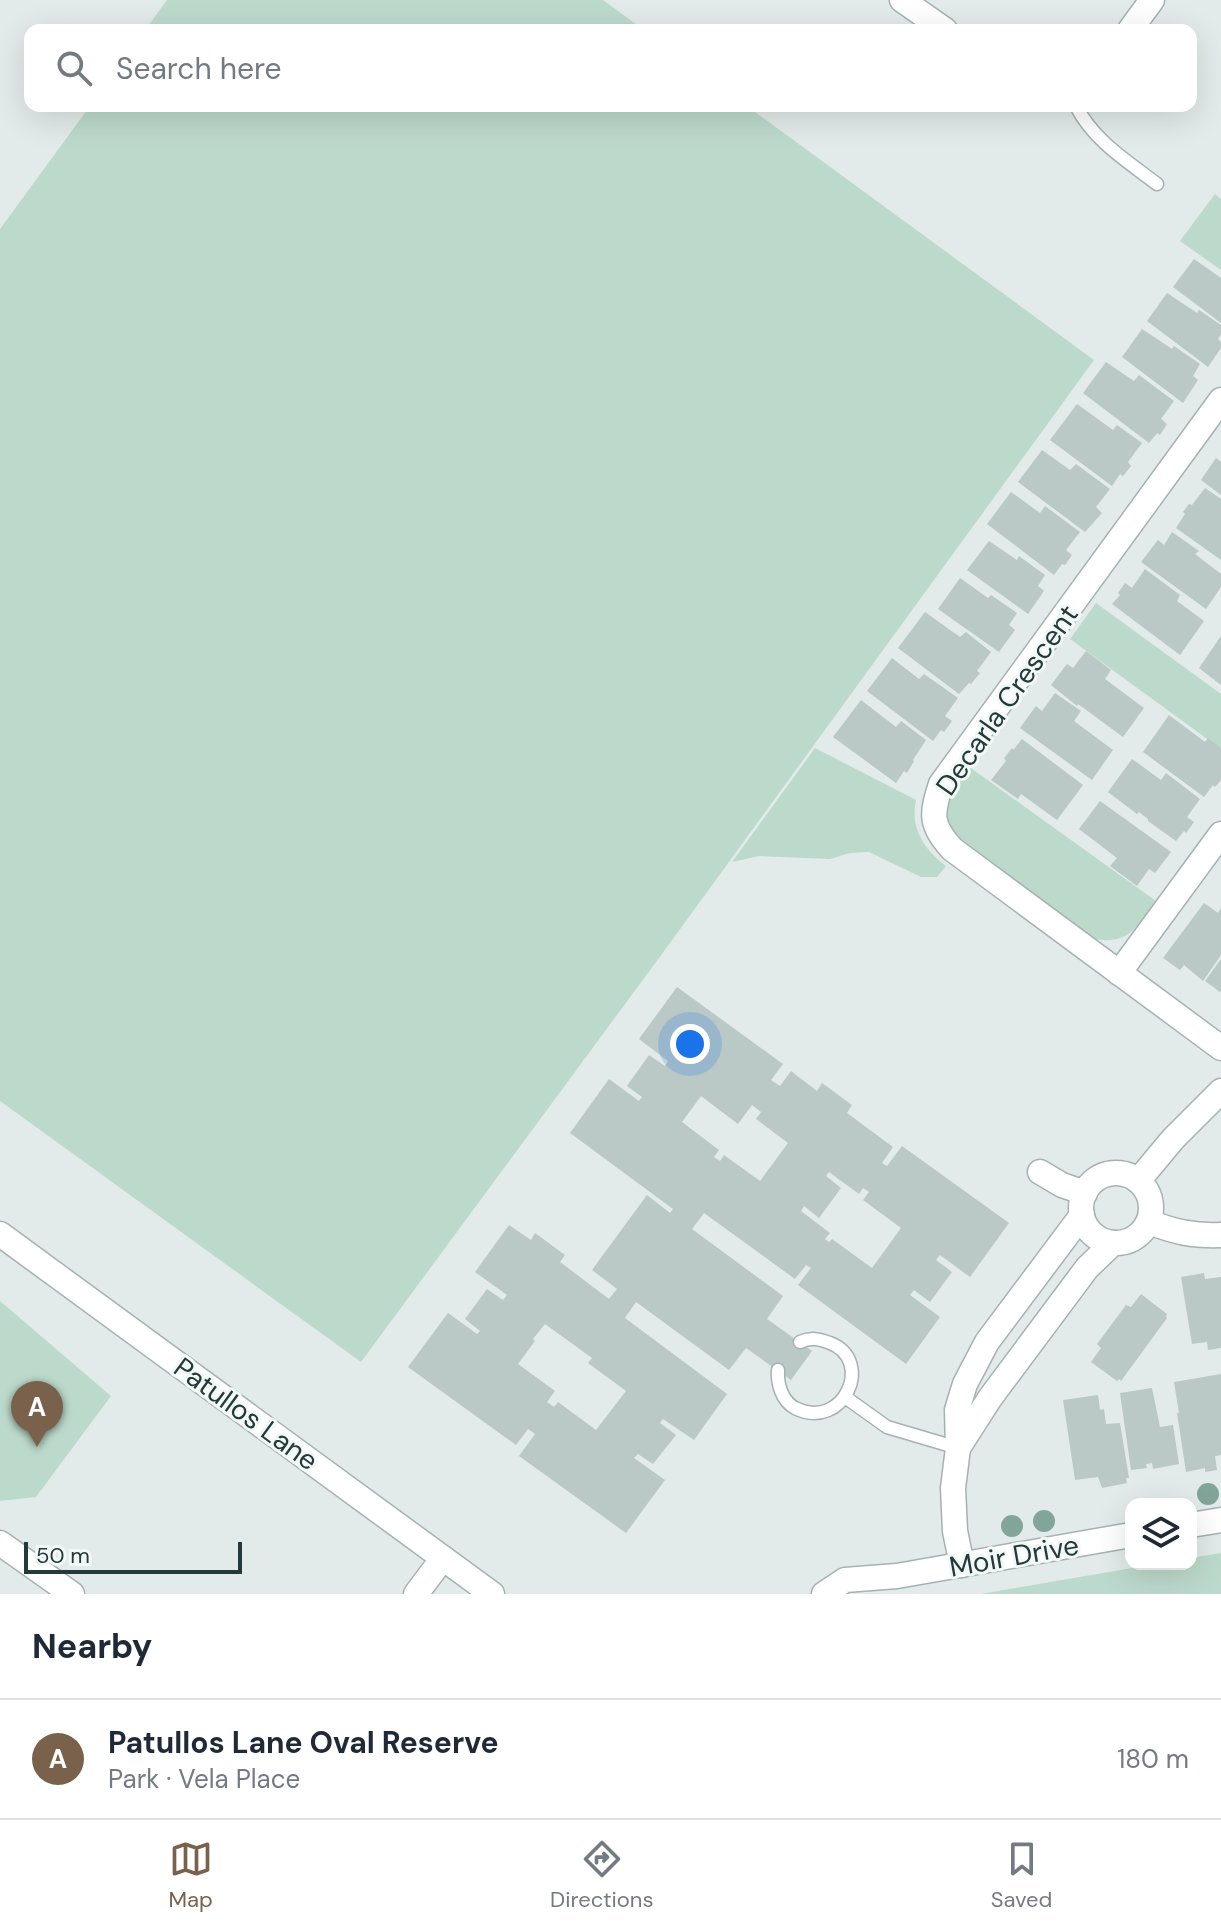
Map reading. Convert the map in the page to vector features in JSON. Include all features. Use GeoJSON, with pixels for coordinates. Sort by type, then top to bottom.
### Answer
{"type":"FeatureCollection","features":[{"type":"Feature","properties":{"kind":"street"},"geometry":{"type":"LineString","coordinates":[[902,0],[936,24]]}},
{"type":"Feature","properties":{"kind":"street"},"geometry":{"type":"LineString","coordinates":[[1134,24],[1152,0]]}},
{"type":"Feature","properties":{"kind":"street","name":"Decarla Crescent"},"geometry":{"type":"LineString","coordinates":[[1221,400],[941,784],[933,808],[938,833],[952,849],[1221,1048]]}},
{"type":"Feature","properties":{"kind":"street"},"geometry":{"type":"LineString","coordinates":[[1119,973],[1221,834]]}},
{"type":"Feature","properties":{"kind":"street"},"geometry":{"type":"LineString","coordinates":[[1138,1181],[1173,1139],[1221,1091]]}},
{"type":"Feature","properties":{"kind":"street"},"geometry":{"type":"LineString","coordinates":[[962,1565],[955,1531],[953,1488],[958,1448],[957,1410],[965,1384],[987,1342],[1083,1204],[1091,1184],[1109,1174],[1129,1175],[1146,1189],[1152,1211],[1143,1232],[1135,1239],[1124,1243],[1102,1240],[1092,1234],[1086,1225],[1083,1204],[1062,1185],[1040,1172]]}},
{"type":"Feature","properties":{"kind":"street"},"geometry":{"type":"LineString","coordinates":[[1149,1222],[1174,1232],[1221,1235]]}},
{"type":"Feature","properties":{"kind":"street","name":"Patullos Lane"},"geometry":{"type":"LineString","coordinates":[[0,1234],[443,1558],[476,1589]]}},
{"type":"Feature","properties":{"kind":"street"},"geometry":{"type":"LineString","coordinates":[[958,1448],[990,1398],[1087,1268],[1113,1243]]}},
{"type":"Feature","properties":{"kind":"street"},"geometry":{"type":"LineString","coordinates":[[1197,1524],[1221,1520]]}},
{"type":"Feature","properties":{"kind":"street","name":"Moir Drive"},"geometry":{"type":"LineString","coordinates":[[824,1594],[845,1580],[897,1576],[1125,1536]]}},
{"type":"Feature","properties":{"kind":"street"},"geometry":{"type":"LineString","coordinates":[[0,1543],[72,1594]]}},
{"type":"Feature","properties":{"kind":"street"},"geometry":{"type":"LineString","coordinates":[[416,1594],[443,1558]]}},
{"type":"Feature","properties":{"kind":"street","name":"Moir Drive"},"geometry":{"type":"LineString","coordinates":[[870,1594],[897,1576]]}},
{"type":"Feature","properties":{"kind":"lane"},"geometry":{"type":"LineString","coordinates":[[1079,112],[1103,143],[1157,184]]}},
{"type":"Feature","properties":{"kind":"lane"},"geometry":{"type":"LineString","coordinates":[[778,1370],[778,1386],[793,1407],[811,1413],[824,1412],[836,1407],[845,1397],[852,1379],[851,1366],[845,1354],[836,1345],[818,1339],[800,1342]]}},
{"type":"Feature","properties":{"kind":"lane"},"geometry":{"type":"LineString","coordinates":[[845,1397],[887,1427],[958,1448]]}},
{"type":"Feature","properties":{"kind":"green space"},"geometry":{"type":"Polygon","coordinates":[[[167,0],[603,0],[636,24],[149,24],[167,0]]]}},
{"type":"Feature","properties":{"kind":"green space"},"geometry":{"type":"Polygon","coordinates":[[[86,112],[755,112],[1094,360],[361,1362],[0,1101],[0,229],[86,112]]]}},
{"type":"Feature","properties":{"kind":"green space"},"geometry":{"type":"Polygon","coordinates":[[[1215,194],[1221,199],[1221,270],[1180,241],[1215,194]]]}},
{"type":"Feature","properties":{"kind":"green space"},"geometry":{"type":"Polygon","coordinates":[[[1096,603],[1221,694],[1221,749],[1070,639],[1096,603]]]}},
{"type":"Feature","properties":{"kind":"green space"},"geometry":{"type":"Polygon","coordinates":[[[815,748],[916,800],[915,820],[920,838],[946,866],[937,877],[921,877],[869,852],[830,859],[759,856],[732,862],[815,748]]]}},
{"type":"Feature","properties":{"kind":"green space"},"geometry":{"type":"Polygon","coordinates":[[[968,766],[1156,901],[1137,926],[1116,939],[1093,939],[952,836],[945,823],[948,795],[968,766]]]}},
{"type":"Feature","properties":{"kind":"green space"},"geometry":{"type":"Polygon","coordinates":[[[0,1301],[111,1396],[36,1497],[0,1501],[0,1301]]]}},
{"type":"Feature","properties":{"kind":"green space"},"geometry":{"type":"Polygon","coordinates":[[[1221,1553],[1221,1594],[981,1594],[1125,1569],[1197,1570],[1197,1557],[1221,1553]]]}},
{"type":"Feature","properties":{"kind":"building"},"geometry":{"type":"Polygon","coordinates":[[[1194,259],[1221,278],[1221,323],[1173,287],[1194,259]]]}},
{"type":"Feature","properties":{"kind":"building"},"geometry":{"type":"Polygon","coordinates":[[[1167,293],[1221,325],[1218,339],[1221,348],[1208,367],[1147,321],[1167,293]]]}},
{"type":"Feature","properties":{"kind":"building"},"geometry":{"type":"Polygon","coordinates":[[[1142,329],[1200,364],[1193,376],[1198,380],[1183,403],[1122,357],[1142,329]]]}},
{"type":"Feature","properties":{"kind":"building"},"geometry":{"type":"Polygon","coordinates":[[[1106,362],[1134,381],[1139,375],[1174,401],[1161,419],[1167,424],[1160,435],[1157,433],[1149,443],[1083,393],[1106,362]]]}},
{"type":"Feature","properties":{"kind":"building"},"geometry":{"type":"Polygon","coordinates":[[[1077,404],[1113,430],[1117,425],[1142,443],[1128,462],[1131,466],[1123,476],[1120,474],[1112,486],[1050,440],[1077,404]]]}},
{"type":"Feature","properties":{"kind":"building"},"geometry":{"type":"Polygon","coordinates":[[[1042,450],[1070,470],[1076,464],[1110,489],[1096,507],[1102,513],[1085,532],[1018,482],[1042,450]]]}},
{"type":"Feature","properties":{"kind":"building"},"geometry":{"type":"Polygon","coordinates":[[[1216,458],[1221,462],[1221,495],[1201,480],[1216,458]]]}},
{"type":"Feature","properties":{"kind":"building"},"geometry":{"type":"Polygon","coordinates":[[[1205,488],[1221,499],[1221,560],[1176,528],[1185,514],[1183,512],[1205,488]]]}},
{"type":"Feature","properties":{"kind":"building"},"geometry":{"type":"Polygon","coordinates":[[[1011,492],[1040,513],[1045,506],[1080,532],[1066,550],[1072,555],[1054,575],[987,524],[1011,492]]]}},
{"type":"Feature","properties":{"kind":"building"},"geometry":{"type":"Polygon","coordinates":[[[1172,532],[1199,551],[1195,554],[1221,574],[1221,587],[1206,609],[1141,562],[1158,540],[1164,545],[1172,532]]]}},
{"type":"Feature","properties":{"kind":"building"},"geometry":{"type":"Polygon","coordinates":[[[989,541],[1017,560],[1019,556],[1045,575],[1038,586],[1044,591],[1028,614],[967,570],[989,541]]]}},
{"type":"Feature","properties":{"kind":"building"},"geometry":{"type":"Polygon","coordinates":[[[1145,569],[1180,595],[1177,601],[1204,621],[1180,655],[1112,604],[1125,583],[1132,588],[1145,569]]]}},
{"type":"Feature","properties":{"kind":"building"},"geometry":{"type":"Polygon","coordinates":[[[960,578],[1017,613],[1009,625],[1015,630],[999,652],[938,609],[960,578]]]}},
{"type":"Feature","properties":{"kind":"building"},"geometry":{"type":"Polygon","coordinates":[[[925,612],[960,637],[966,632],[991,652],[977,671],[980,673],[959,694],[898,648],[925,612]]]}},
{"type":"Feature","properties":{"kind":"building"},"geometry":{"type":"Polygon","coordinates":[[[1221,636],[1221,685],[1199,668],[1221,636]]]}},
{"type":"Feature","properties":{"kind":"building"},"geometry":{"type":"Polygon","coordinates":[[[1086,651],[1111,670],[1105,679],[1144,708],[1123,737],[1051,685],[1067,664],[1073,668],[1086,651]]]}},
{"type":"Feature","properties":{"kind":"building"},"geometry":{"type":"Polygon","coordinates":[[[892,658],[919,679],[924,674],[958,698],[945,716],[952,721],[933,741],[867,691],[892,658]]]}},
{"type":"Feature","properties":{"kind":"building"},"geometry":{"type":"Polygon","coordinates":[[[1055,693],[1081,711],[1074,721],[1113,750],[1092,780],[1020,728],[1036,706],[1042,711],[1055,693]]]}},
{"type":"Feature","properties":{"kind":"building"},"geometry":{"type":"Polygon","coordinates":[[[861,700],[896,727],[901,721],[926,740],[907,773],[904,771],[896,783],[833,737],[861,700]]]}},
{"type":"Feature","properties":{"kind":"building"},"geometry":{"type":"Polygon","coordinates":[[[1169,715],[1205,742],[1208,738],[1221,748],[1221,780],[1204,797],[1143,752],[1169,715]]]}},
{"type":"Feature","properties":{"kind":"building"},"geometry":{"type":"Polygon","coordinates":[[[1022,739],[1083,785],[1057,820],[1021,794],[1018,799],[991,780],[1006,761],[1004,758],[1022,739]]]}},
{"type":"Feature","properties":{"kind":"building"},"geometry":{"type":"Polygon","coordinates":[[[1132,759],[1161,780],[1166,773],[1200,799],[1187,817],[1194,822],[1176,841],[1108,792],[1132,759]]]}},
{"type":"Feature","properties":{"kind":"building"},"geometry":{"type":"Polygon","coordinates":[[[1100,801],[1171,852],[1155,873],[1149,869],[1137,886],[1110,866],[1117,858],[1079,829],[1100,801]]]}},
{"type":"Feature","properties":{"kind":"building"},"geometry":{"type":"Polygon","coordinates":[[[1204,903],[1218,913],[1221,908],[1221,955],[1203,981],[1184,965],[1180,970],[1163,958],[1204,903]]]}},
{"type":"Feature","properties":{"kind":"building"},"geometry":{"type":"Polygon","coordinates":[[[1221,959],[1221,991],[1220,992],[1205,981],[1221,959]]]}},
{"type":"Feature","properties":{"kind":"building"},"geometry":{"type":"Polygon","coordinates":[[[677,987],[783,1064],[771,1080],[780,1086],[791,1071],[817,1091],[822,1083],[852,1105],[847,1113],[893,1147],[882,1163],[887,1166],[902,1146],[1009,1223],[970,1277],[940,1255],[936,1260],[952,1272],[930,1302],[914,1290],[910,1295],[940,1317],[906,1364],[798,1285],[811,1268],[806,1265],[795,1279],[704,1213],[692,1229],[783,1296],[767,1319],[812,1351],[791,1380],[746,1348],[729,1370],[636,1302],[625,1318],[727,1394],[694,1440],[663,1419],[660,1423],[676,1435],[653,1464],[638,1454],[634,1458],[665,1480],[626,1533],[519,1456],[535,1434],[528,1429],[516,1445],[408,1367],[448,1313],[477,1334],[480,1331],[465,1319],[487,1289],[503,1300],[507,1295],[475,1272],[509,1225],[531,1240],[535,1233],[565,1255],[560,1262],[609,1299],[617,1289],[592,1270],[647,1195],[670,1213],[673,1209],[570,1133],[609,1079],[639,1101],[642,1097],[627,1086],[649,1055],[665,1066],[668,1061],[639,1039],[677,987]],[[701,1096],[682,1122],[719,1150],[714,1157],[720,1161],[724,1155],[760,1181],[788,1143],[756,1119],[761,1112],[752,1105],[738,1124],[701,1096]],[[829,1172],[826,1176],[841,1188],[819,1218],[804,1206],[801,1211],[830,1233],[825,1239],[829,1242],[832,1239],[872,1268],[901,1228],[863,1200],[869,1192],[863,1188],[859,1194],[829,1172]],[[545,1324],[533,1339],[535,1341],[518,1364],[555,1391],[547,1402],[554,1407],[558,1402],[596,1430],[626,1391],[588,1363],[592,1358],[545,1324]]]}},
{"type":"Feature","properties":{"kind":"building"},"geometry":{"type":"Polygon","coordinates":[[[1204,1273],[1205,1279],[1221,1277],[1221,1348],[1208,1350],[1207,1342],[1192,1344],[1181,1277],[1204,1273]]]}},
{"type":"Feature","properties":{"kind":"building"},"geometry":{"type":"Polygon","coordinates":[[[1141,1294],[1167,1314],[1167,1318],[1121,1381],[1117,1381],[1091,1362],[1101,1348],[1097,1344],[1126,1305],[1131,1307],[1141,1294]]]}},
{"type":"Feature","properties":{"kind":"building"},"geometry":{"type":"Polygon","coordinates":[[[1221,1374],[1221,1455],[1215,1456],[1217,1470],[1205,1472],[1205,1468],[1186,1472],[1174,1382],[1221,1374]]]}},
{"type":"Feature","properties":{"kind":"building"},"geometry":{"type":"Polygon","coordinates":[[[1152,1388],[1160,1427],[1173,1425],[1179,1464],[1153,1469],[1152,1463],[1146,1464],[1147,1468],[1131,1470],[1120,1393],[1152,1388]]]}},
{"type":"Feature","properties":{"kind":"building"},"geometry":{"type":"Polygon","coordinates":[[[1098,1395],[1106,1424],[1120,1423],[1129,1478],[1126,1478],[1127,1483],[1102,1488],[1098,1477],[1075,1480],[1063,1400],[1098,1395]]]}},
{"type":"Feature","properties":{"kind":"place","name":"Patullos Lane Oval Reserve"},"geometry":{"type":"Point","coordinates":[37,1447]}}]}
